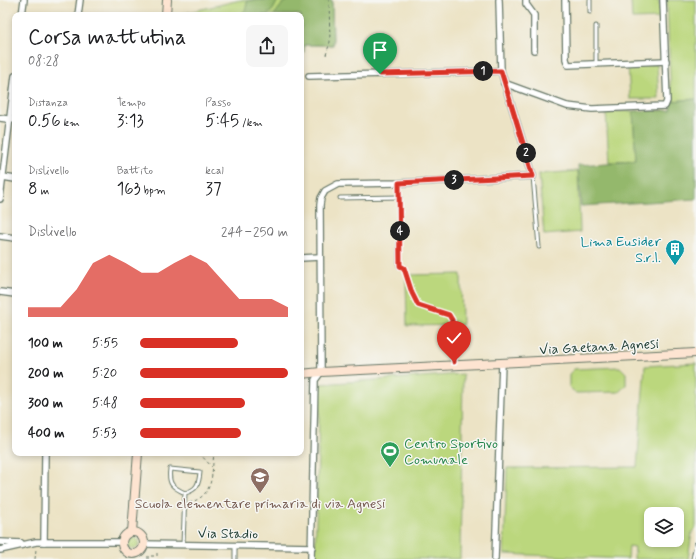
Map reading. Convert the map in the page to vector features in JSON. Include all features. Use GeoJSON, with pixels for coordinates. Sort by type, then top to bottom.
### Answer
{"type":"FeatureCollection","features":[{"type":"Feature","properties":{"kind":"street"},"geometry":{"type":"LineString","coordinates":[[22,12],[24,0]]}},
{"type":"Feature","properties":{"kind":"street"},"geometry":{"type":"LineString","coordinates":[[78,12],[80,0]]}},
{"type":"Feature","properties":{"kind":"street"},"geometry":{"type":"LineString","coordinates":[[166,12],[167,0]]}},
{"type":"Feature","properties":{"kind":"street"},"geometry":{"type":"LineString","coordinates":[[311,559],[315,380],[321,372],[321,198],[325,191],[338,184],[399,183],[533,176],[501,71],[499,0]]}},
{"type":"Feature","properties":{"kind":"street"},"geometry":{"type":"LineString","coordinates":[[526,0],[526,4],[534,15],[534,50]]}},
{"type":"Feature","properties":{"kind":"street"},"geometry":{"type":"LineString","coordinates":[[565,0],[566,60],[568,65],[666,61]]}},
{"type":"Feature","properties":{"kind":"street"},"geometry":{"type":"LineString","coordinates":[[504,83],[566,106],[592,108],[664,107],[667,102],[663,0]]}},
{"type":"Feature","properties":{"kind":"street"},"geometry":{"type":"LineString","coordinates":[[309,76],[501,71]]}},
{"type":"Feature","properties":{"kind":"street"},"geometry":{"type":"LineString","coordinates":[[0,118],[12,120],[0,199]]}},
{"type":"Feature","properties":{"kind":"street"},"geometry":{"type":"LineString","coordinates":[[3,177],[12,178]]}},
{"type":"Feature","properties":{"kind":"street"},"geometry":{"type":"LineString","coordinates":[[0,236],[12,238]]}},
{"type":"Feature","properties":{"kind":"street"},"geometry":{"type":"LineString","coordinates":[[304,258],[320,257]]}},
{"type":"Feature","properties":{"kind":"street"},"geometry":{"type":"LineString","coordinates":[[0,292],[12,294]]}},
{"type":"Feature","properties":{"kind":"street","name":"Via Gaetana Agnesi"},"geometry":{"type":"LineString","coordinates":[[304,374],[696,353]]}},
{"type":"Feature","properties":{"kind":"street"},"geometry":{"type":"LineString","coordinates":[[495,559],[502,364]]}},
{"type":"Feature","properties":{"kind":"street"},"geometry":{"type":"LineString","coordinates":[[44,542],[45,456]]}},
{"type":"Feature","properties":{"kind":"street"},"geometry":{"type":"LineString","coordinates":[[132,532],[138,456]]}},
{"type":"Feature","properties":{"kind":"street"},"geometry":{"type":"LineString","coordinates":[[132,532],[136,532],[142,536],[144,544],[141,550],[131,556],[125,551],[122,542],[125,535],[132,532]]}},
{"type":"Feature","properties":{"kind":"street"},"geometry":{"type":"LineString","coordinates":[[0,542],[33,543]]}},
{"type":"Feature","properties":{"kind":"street"},"geometry":{"type":"LineString","coordinates":[[0,550],[44,542],[122,542]]}},
{"type":"Feature","properties":{"kind":"street","name":"Via Stadio"},"geometry":{"type":"LineString","coordinates":[[144,544],[312,547]]}},
{"type":"Feature","properties":{"kind":"lane"},"geometry":{"type":"LineString","coordinates":[[590,0],[590,12]]}},
{"type":"Feature","properties":{"kind":"lane"},"geometry":{"type":"LineString","coordinates":[[596,26],[596,64]]}},
{"type":"Feature","properties":{"kind":"lane"},"geometry":{"type":"LineString","coordinates":[[533,176],[539,247]]}},
{"type":"Feature","properties":{"kind":"lane"},"geometry":{"type":"LineString","coordinates":[[399,183],[400,266]]}},
{"type":"Feature","properties":{"kind":"lane"},"geometry":{"type":"LineString","coordinates":[[340,198],[400,197]]}},
{"type":"Feature","properties":{"kind":"lane"},"geometry":{"type":"LineString","coordinates":[[170,469],[200,472],[199,483],[194,491],[185,493],[173,487],[169,478],[170,469]]}},
{"type":"Feature","properties":{"kind":"lane"},"geometry":{"type":"LineString","coordinates":[[183,544],[185,493]]}},
{"type":"Feature","properties":{"kind":"lane"},"geometry":{"type":"LineString","coordinates":[[693,559],[696,544]]}},
{"type":"Feature","properties":{"kind":"lane"},"geometry":{"type":"LineString","coordinates":[[235,545],[235,559]]}},
{"type":"Feature","properties":{"kind":"lane"},"geometry":{"type":"LineString","coordinates":[[490,559],[492,558],[496,549]]}},
{"type":"Feature","properties":{"kind":"path"},"geometry":{"type":"LineString","coordinates":[[326,55],[330,42],[329,0]]}},
{"type":"Feature","properties":{"kind":"path"},"geometry":{"type":"LineString","coordinates":[[400,266],[404,268],[412,293],[418,305],[449,315],[452,320],[454,362]]}},
{"type":"Feature","properties":{"kind":"path"},"geometry":{"type":"LineString","coordinates":[[202,456],[212,467]]}},
{"type":"Feature","properties":{"kind":"path"},"geometry":{"type":"LineString","coordinates":[[184,503],[198,500],[207,493],[210,484],[214,456]]}},
{"type":"Feature","properties":{"kind":"path"},"geometry":{"type":"LineString","coordinates":[[33,543],[35,559]]}},
{"type":"Feature","properties":{"kind":"path"},"geometry":{"type":"LineString","coordinates":[[148,559],[148,556],[157,556],[158,544]]}},
{"type":"Feature","properties":{"kind":"green space"},"geometry":{"type":"Polygon","coordinates":[[[240,0],[332,0],[333,45],[304,45],[304,12],[190,12],[240,0]]]}},
{"type":"Feature","properties":{"kind":"green space"},"geometry":{"type":"Polygon","coordinates":[[[251,0],[278,0],[271,12],[244,12],[247,2],[251,0]]]}},
{"type":"Feature","properties":{"kind":"green space"},"geometry":{"type":"Polygon","coordinates":[[[291,0],[332,0],[333,45],[304,45],[304,12],[276,12],[284,2],[291,0]]]}},
{"type":"Feature","properties":{"kind":"green space"},"geometry":{"type":"Polygon","coordinates":[[[631,0],[659,0],[660,18],[632,19],[631,0]]]}},
{"type":"Feature","properties":{"kind":"green space"},"geometry":{"type":"Polygon","coordinates":[[[667,0],[696,0],[696,99],[671,101],[667,0]]]}},
{"type":"Feature","properties":{"kind":"green space"},"geometry":{"type":"Polygon","coordinates":[[[657,64],[659,99],[630,99],[628,65],[657,64]]]}},
{"type":"Feature","properties":{"kind":"green space"},"geometry":{"type":"Polygon","coordinates":[[[696,99],[696,199],[581,206],[578,165],[636,161],[633,111],[671,110],[671,101],[696,99]]]}},
{"type":"Feature","properties":{"kind":"green space"},"geometry":{"type":"Polygon","coordinates":[[[633,111],[636,161],[609,162],[606,112],[633,111]]]}},
{"type":"Feature","properties":{"kind":"green space"},"geometry":{"type":"Polygon","coordinates":[[[578,171],[580,232],[544,235],[539,174],[578,171]]]}},
{"type":"Feature","properties":{"kind":"green space"},"geometry":{"type":"Polygon","coordinates":[[[461,274],[462,325],[407,326],[406,275],[461,274]]]}},
{"type":"Feature","properties":{"kind":"green space"},"geometry":{"type":"Polygon","coordinates":[[[696,363],[696,527],[692,532],[688,559],[634,559],[635,547],[629,546],[628,559],[504,554],[507,468],[637,467],[645,366],[696,363]]]}},
{"type":"Feature","properties":{"kind":"green space"},"geometry":{"type":"Polygon","coordinates":[[[620,367],[626,373],[626,385],[619,392],[576,393],[569,387],[569,374],[574,369],[620,367]]]}},
{"type":"Feature","properties":{"kind":"green space","name":"Centro Sportivo Comunale"},"geometry":{"type":"Polygon","coordinates":[[[463,374],[460,559],[315,559],[320,384],[463,374]]]}},
{"type":"Feature","properties":{"kind":"green space"},"geometry":{"type":"Polygon","coordinates":[[[131,537],[135,537],[139,543],[135,549],[131,549],[127,545],[127,541],[131,537]]]}},
{"type":"Feature","properties":{"kind":"place","name":"Lima Eusider S.r.l."},"geometry":{"type":"Point","coordinates":[675,266]}},
{"type":"Feature","properties":{"kind":"place","name":"Centro Sportivo Comunale"},"geometry":{"type":"Point","coordinates":[390,468]}},
{"type":"Feature","properties":{"kind":"place","name":"Scuola elementare primaria di via Agnesi"},"geometry":{"type":"Point","coordinates":[260,494]}},
{"type":"Feature","properties":{"kind":"route"},"geometry":{"type":"LineString","coordinates":[[380,74],[501,71],[533,176],[399,183],[400,266],[404,268],[412,293],[418,305],[449,315],[452,320],[454,362]]}}]}
